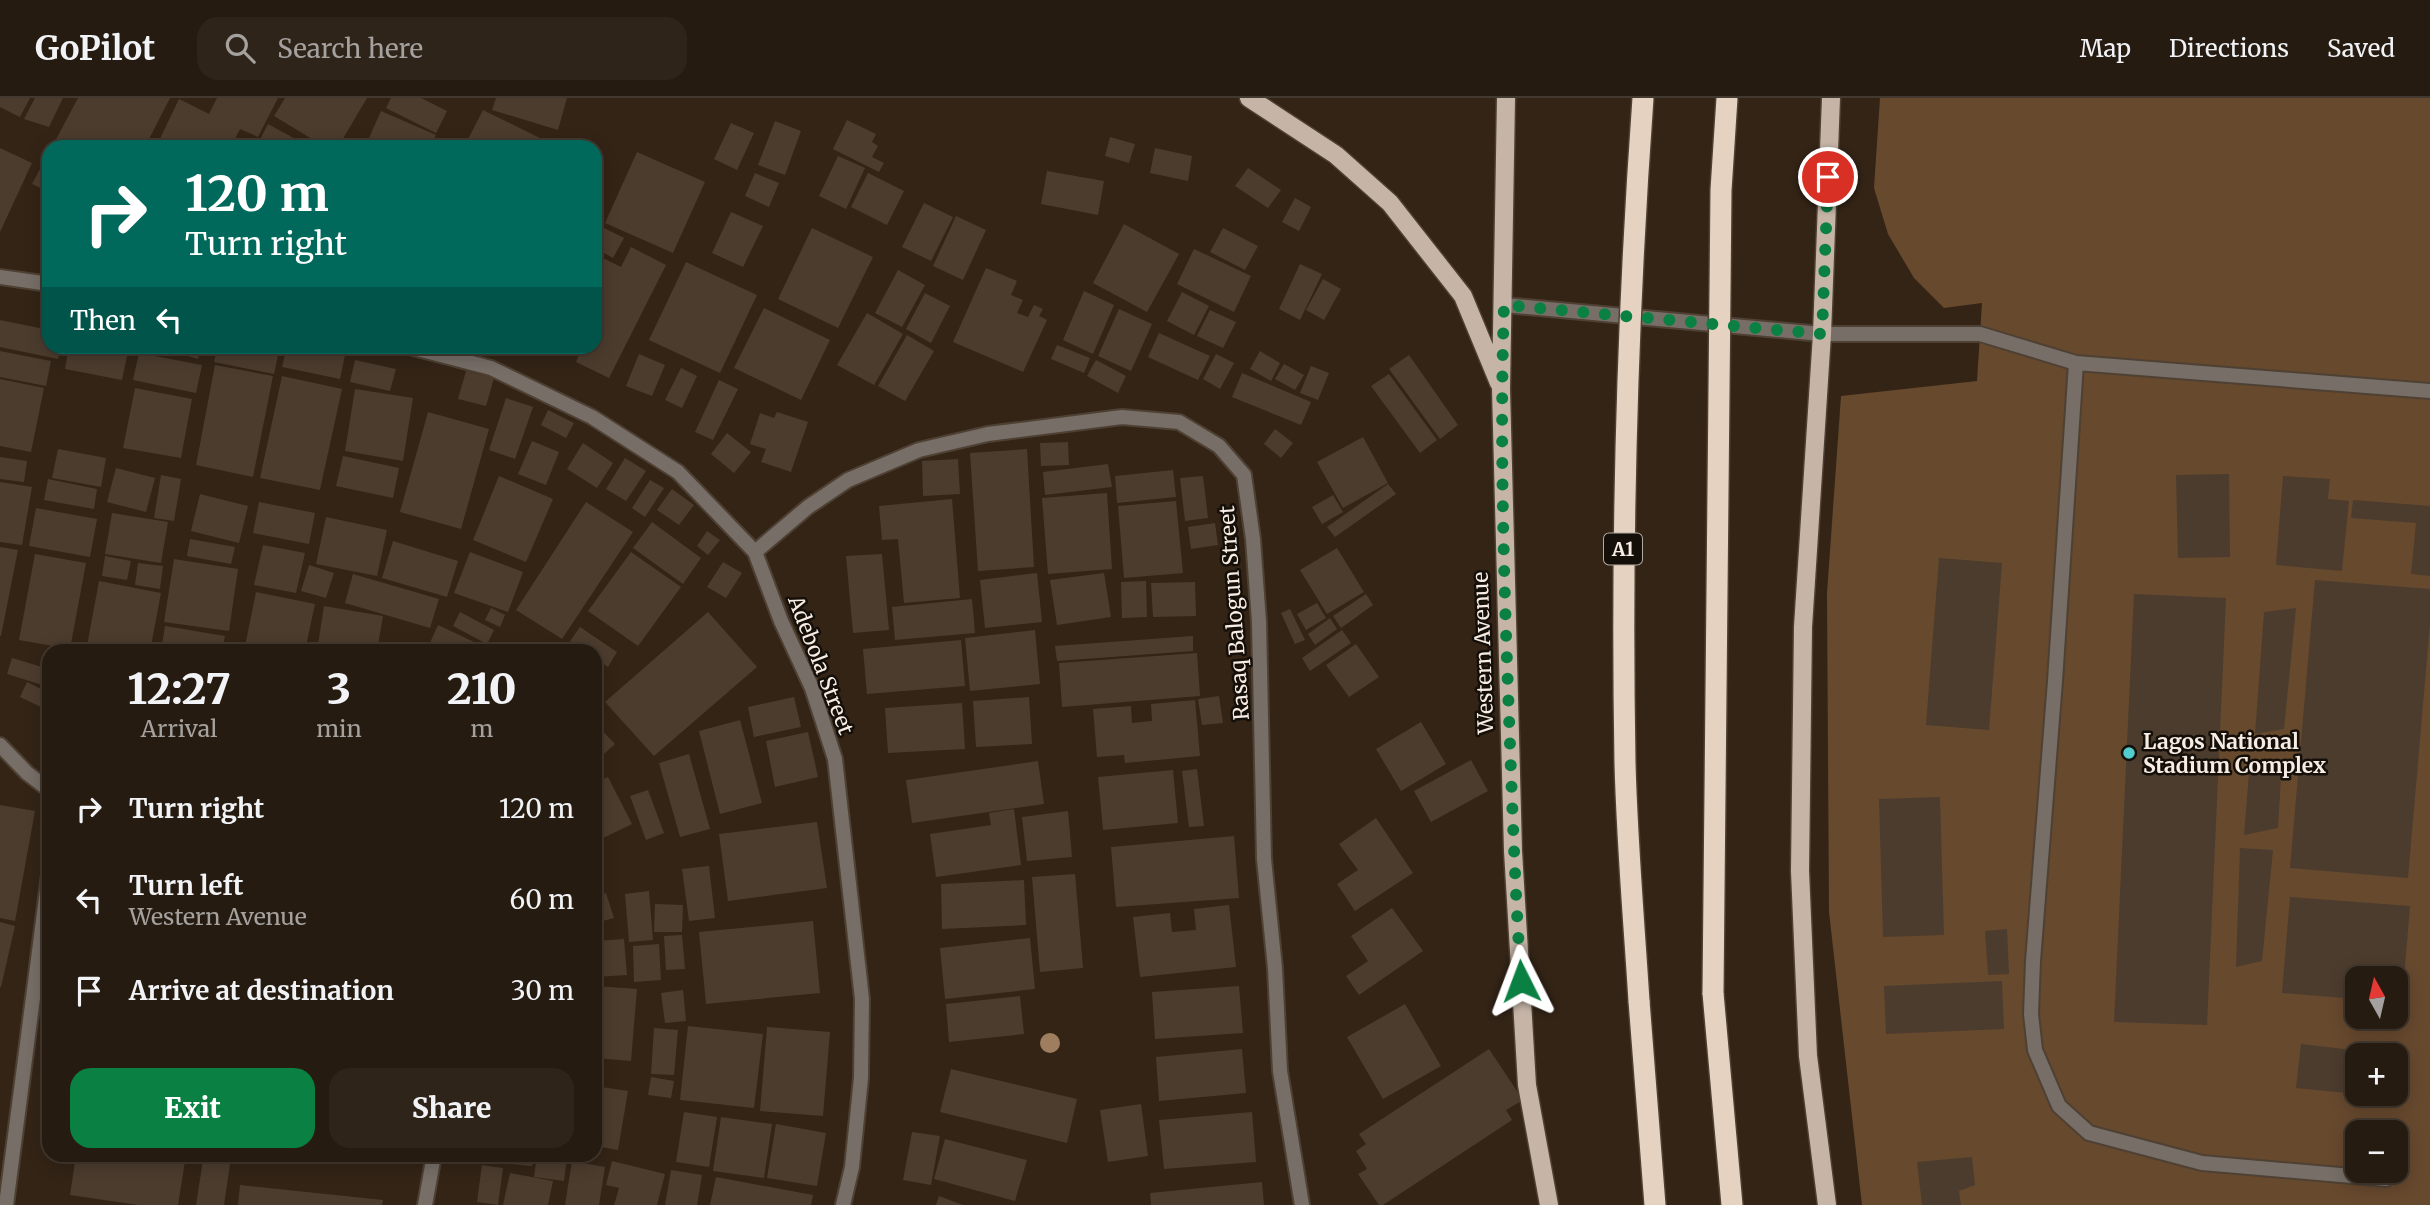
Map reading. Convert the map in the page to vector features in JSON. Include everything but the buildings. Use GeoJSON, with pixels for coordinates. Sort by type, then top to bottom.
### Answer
{"type":"FeatureCollection","features":[{"type":"Feature","properties":{"kind":"highway","name":"A1"},"geometry":{"type":"LineString","coordinates":[[1643,98],[1633,226],[1623,541],[1625,766],[1655,1205]]}},
{"type":"Feature","properties":{"kind":"highway"},"geometry":{"type":"LineString","coordinates":[[1727,98],[1721,190],[1713,993],[1732,1205]]}},
{"type":"Feature","properties":{"kind":"main road"},"geometry":{"type":"LineString","coordinates":[[1249,98],[1336,155],[1390,203],[1464,296],[1501,389]]}},
{"type":"Feature","properties":{"kind":"main road","name":"Western Avenue"},"geometry":{"type":"LineString","coordinates":[[1506,98],[1501,389],[1514,865],[1527,1085],[1549,1205]]}},
{"type":"Feature","properties":{"kind":"main road"},"geometry":{"type":"LineString","coordinates":[[1827,1205],[1808,1056],[1800,871],[1803,626],[1822,334],[1831,98]]}},
{"type":"Feature","properties":{"kind":"street"},"geometry":{"type":"LineString","coordinates":[[0,276],[42,283]]}},
{"type":"Feature","properties":{"kind":"street"},"geometry":{"type":"LineString","coordinates":[[1504,305],[1822,334],[1980,334],[2076,363],[2430,391]]}},
{"type":"Feature","properties":{"kind":"street","name":"Adebola Street"},"geometry":{"type":"LineString","coordinates":[[437,354],[491,368],[592,417],[678,472],[755,552],[781,621],[812,688],[835,759],[862,999],[861,1078],[852,1167],[843,1205]]}},
{"type":"Feature","properties":{"kind":"street"},"geometry":{"type":"LineString","coordinates":[[2076,363],[2033,961],[2031,1014],[2035,1050],[2059,1106],[2089,1133],[2202,1163],[2345,1175]]}},
{"type":"Feature","properties":{"kind":"street","name":"Rasaq Balogun Street"},"geometry":{"type":"LineString","coordinates":[[755,552],[808,507],[848,480],[919,450],[988,433],[1122,416],[1179,422],[1219,446],[1244,475],[1253,539],[1259,622],[1264,859],[1275,968],[1280,1071],[1303,1205]]}},
{"type":"Feature","properties":{"kind":"street"},"geometry":{"type":"LineString","coordinates":[[0,745],[42,785]]}},
{"type":"Feature","properties":{"kind":"street"},"geometry":{"type":"LineString","coordinates":[[6,1205],[42,929]]}},
{"type":"Feature","properties":{"kind":"street"},"geometry":{"type":"LineString","coordinates":[[425,1205],[433,1162]]}},
{"type":"Feature","properties":{"kind":"shaded area","name":"Lagos National Stadium Complex"},"geometry":{"type":"Polygon","coordinates":[[[1880,98],[2430,98],[2430,1205],[1862,1205],[1829,912],[1827,593],[1841,396],[1977,381],[1982,303],[1944,308],[1914,278],[1888,234],[1874,188],[1880,98]]]}},
{"type":"Feature","properties":{"kind":"place","name":"Lagos National Stadium Complex"},"geometry":{"type":"Point","coordinates":[2129,753]}},
{"type":"Feature","properties":{"kind":"route"},"geometry":{"type":"LineString","coordinates":[[1521,981],[1513,852],[1505,597],[1501,389],[1504,305],[1822,334],[1828,177]]}}]}
